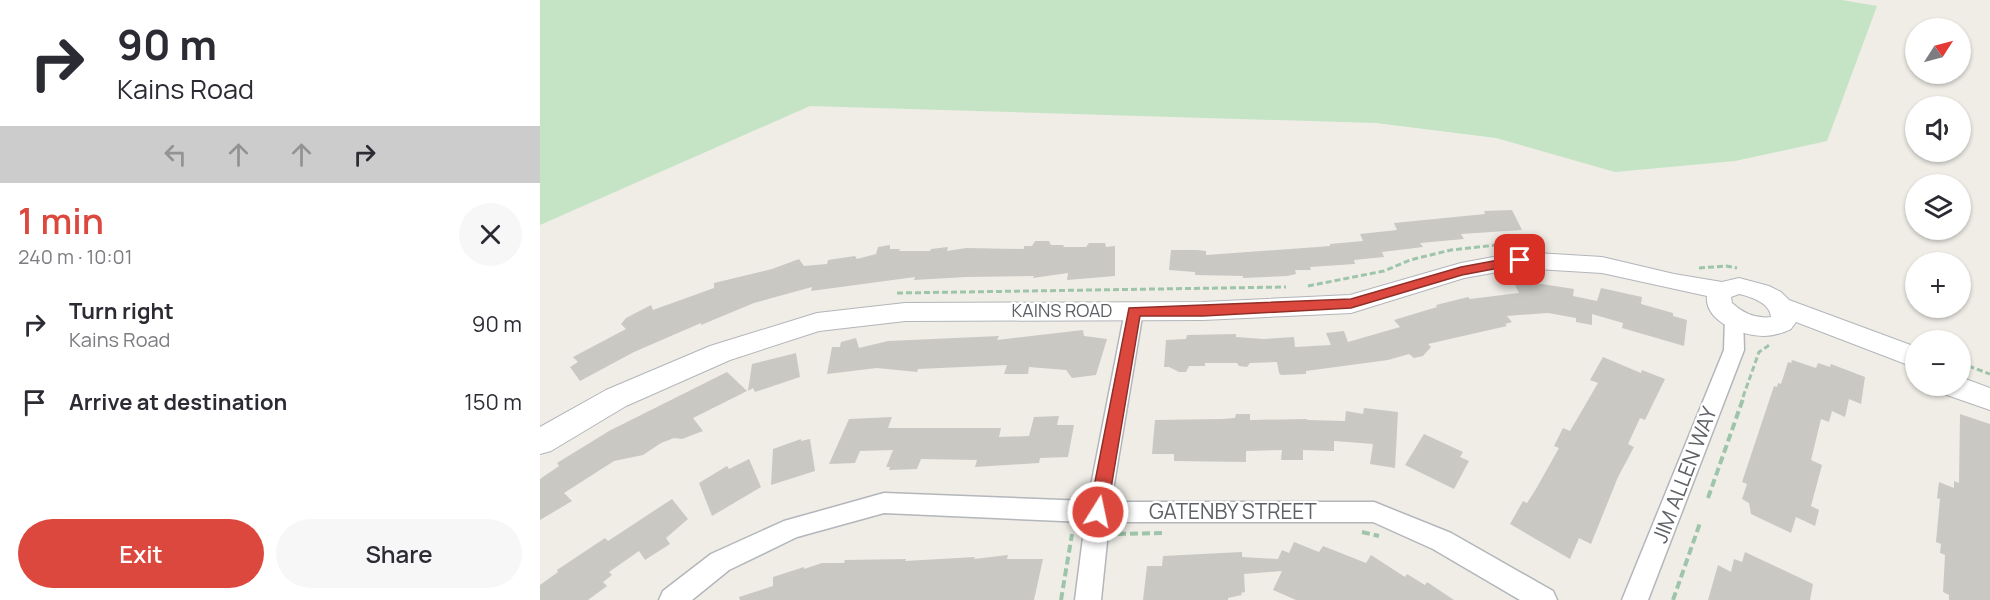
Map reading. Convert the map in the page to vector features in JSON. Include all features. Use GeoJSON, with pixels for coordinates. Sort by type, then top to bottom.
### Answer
{"type":"FeatureCollection","features":[{"type":"Feature","properties":{"kind":"street","name":"KAINS ROAD"},"geometry":{"type":"LineString","coordinates":[[540,442],[616,398],[720,353],[817,322],[905,312],[1203,311],[1351,304],[1461,271],[1520,260],[1602,265],[1674,282],[1773,326]]}},
{"type":"Feature","properties":{"kind":"street"},"geometry":{"type":"LineString","coordinates":[[1726,305],[1730,287],[1750,288],[1773,298],[1773,326]]}},
{"type":"Feature","properties":{"kind":"street","name":"JIM ALLEN WAY"},"geometry":{"type":"LineString","coordinates":[[1635,600],[1734,350],[1726,305]]}},
{"type":"Feature","properties":{"kind":"street"},"geometry":{"type":"LineString","coordinates":[[1088,600],[1098,512],[1134,311]]}},
{"type":"Feature","properties":{"kind":"street"},"geometry":{"type":"LineString","coordinates":[[1773,326],[1905,356]]}},
{"type":"Feature","properties":{"kind":"street"},"geometry":{"type":"LineString","coordinates":[[1773,326],[1905,368]]}},
{"type":"Feature","properties":{"kind":"street","name":"JIM ALLEN WAY"},"geometry":{"type":"LineString","coordinates":[[1734,350],[1773,326]]}},
{"type":"Feature","properties":{"kind":"street"},"geometry":{"type":"LineString","coordinates":[[1971,379],[1990,386]]}},
{"type":"Feature","properties":{"kind":"street"},"geometry":{"type":"LineString","coordinates":[[1971,392],[1990,399]]}},
{"type":"Feature","properties":{"kind":"street","name":"GATENBY STREET"},"geometry":{"type":"LineString","coordinates":[[672,600],[720,562],[792,528],[884,503],[1098,512],[1374,512],[1442,541],[1544,600]]}},
{"type":"Feature","properties":{"kind":"path"},"geometry":{"type":"LineString","coordinates":[[1708,498],[1759,352],[1773,326]]}},
{"type":"Feature","properties":{"kind":"path"},"geometry":{"type":"LineString","coordinates":[[1971,367],[1990,374]]}},
{"type":"Feature","properties":{"kind":"path"},"geometry":{"type":"LineString","coordinates":[[1673,600],[1700,523]]}},
{"type":"Feature","properties":{"kind":"path"},"geometry":{"type":"LineString","coordinates":[[1061,600],[1072,534]]}},
{"type":"Feature","properties":{"kind":"green space"},"geometry":{"type":"Polygon","coordinates":[[[540,0],[1842,0],[1877,6],[1827,141],[1735,161],[1615,172],[1496,138],[1376,123],[810,106],[540,225],[540,0]]]}},
{"type":"Feature","properties":{"kind":"building"},"geometry":{"type":"Polygon","coordinates":[[[1512,210],[1522,230],[1461,234],[1464,239],[1420,243],[1423,247],[1382,252],[1384,257],[1354,260],[1355,264],[1295,270],[1296,274],[1287,276],[1243,278],[1243,276],[1195,275],[1195,272],[1169,270],[1171,250],[1206,251],[1206,255],[1330,246],[1330,244],[1363,241],[1360,234],[1397,230],[1394,223],[1485,214],[1484,211],[1512,210]]]}},
{"type":"Feature","properties":{"kind":"building"},"geometry":{"type":"Polygon","coordinates":[[[1035,241],[1049,241],[1051,245],[1064,245],[1063,247],[1086,247],[1089,243],[1105,243],[1106,247],[1115,246],[1115,276],[1067,280],[1068,273],[1033,278],[1034,276],[914,280],[915,277],[811,291],[812,287],[754,303],[701,325],[701,323],[634,352],[580,381],[570,367],[578,362],[573,357],[626,329],[621,324],[626,318],[651,305],[653,310],[714,288],[714,283],[772,269],[799,259],[804,266],[827,264],[828,260],[855,256],[857,259],[876,254],[878,247],[890,245],[890,249],[900,249],[899,251],[930,251],[948,247],[947,251],[966,248],[1024,249],[1024,246],[1032,246],[1035,241]]]}},
{"type":"Feature","properties":{"kind":"building"},"geometry":{"type":"Polygon","coordinates":[[[1542,284],[1574,289],[1573,296],[1597,301],[1601,288],[1642,297],[1641,304],[1673,313],[1673,316],[1687,320],[1684,346],[1622,328],[1623,323],[1592,314],[1592,325],[1576,322],[1576,318],[1548,313],[1507,316],[1512,322],[1505,324],[1507,326],[1428,344],[1431,347],[1423,356],[1414,358],[1409,354],[1388,360],[1306,371],[1306,374],[1281,375],[1277,362],[1250,363],[1247,367],[1239,366],[1237,363],[1205,363],[1205,366],[1189,366],[1186,372],[1164,367],[1166,340],[1186,339],[1187,335],[1236,334],[1236,337],[1264,339],[1294,337],[1295,347],[1331,345],[1326,333],[1344,331],[1348,342],[1400,327],[1394,320],[1437,307],[1436,305],[1468,297],[1470,299],[1519,293],[1515,285],[1542,284]]]}},
{"type":"Feature","properties":{"kind":"building"},"geometry":{"type":"Polygon","coordinates":[[[1083,330],[1084,336],[1107,339],[1096,375],[1072,378],[1066,370],[1029,367],[1028,374],[1004,374],[1007,365],[918,369],[917,372],[877,368],[827,374],[832,347],[840,347],[841,342],[856,338],[859,348],[888,341],[999,336],[997,340],[1083,330]]]}},
{"type":"Feature","properties":{"kind":"building"},"geometry":{"type":"Polygon","coordinates":[[[796,353],[800,377],[755,392],[753,388],[748,391],[752,364],[796,353]]]}},
{"type":"Feature","properties":{"kind":"building"},"geometry":{"type":"Polygon","coordinates":[[[1603,357],[1641,373],[1642,370],[1665,379],[1645,420],[1640,418],[1628,444],[1634,447],[1618,477],[1591,544],[1579,538],[1570,559],[1510,524],[1523,501],[1527,503],[1559,448],[1554,446],[1563,428],[1570,431],[1598,383],[1590,380],[1603,357]]]}},
{"type":"Feature","properties":{"kind":"building"},"geometry":{"type":"Polygon","coordinates":[[[1792,360],[1816,368],[1818,363],[1830,367],[1831,364],[1865,377],[1861,404],[1849,399],[1845,417],[1832,411],[1829,422],[1821,419],[1811,460],[1822,465],[1811,506],[1819,510],[1815,526],[1796,517],[1791,533],[1751,514],[1749,503],[1742,499],[1747,484],[1742,482],[1774,386],[1781,384],[1788,362],[1791,363],[1792,360]]]}},
{"type":"Feature","properties":{"kind":"building"},"geometry":{"type":"Polygon","coordinates":[[[727,372],[747,391],[693,418],[703,431],[682,439],[674,438],[661,443],[643,455],[614,461],[564,493],[572,501],[540,520],[540,479],[559,466],[557,463],[609,431],[727,372]]]}},
{"type":"Feature","properties":{"kind":"building"},"geometry":{"type":"Polygon","coordinates":[[[1364,408],[1398,412],[1395,468],[1370,464],[1373,444],[1334,441],[1334,451],[1303,450],[1303,460],[1281,460],[1282,450],[1246,451],[1246,462],[1174,461],[1174,454],[1152,454],[1155,420],[1222,419],[1235,418],[1236,414],[1250,414],[1250,420],[1345,421],[1346,411],[1363,414],[1364,408]]]}},
{"type":"Feature","properties":{"kind":"building"},"geometry":{"type":"Polygon","coordinates":[[[1960,414],[1990,424],[1990,600],[1949,600],[1949,595],[1943,592],[1945,555],[1940,553],[1941,544],[1936,542],[1940,499],[1937,498],[1939,482],[1954,488],[1954,481],[1959,483],[1960,414]]]}},
{"type":"Feature","properties":{"kind":"building"},"geometry":{"type":"Polygon","coordinates":[[[1059,416],[1057,425],[1074,425],[1068,457],[1040,458],[1039,463],[975,467],[977,460],[921,459],[917,469],[889,470],[890,467],[886,467],[893,450],[860,451],[855,463],[829,464],[849,419],[892,417],[888,428],[1001,428],[999,437],[1029,436],[1034,417],[1059,416]]]}},
{"type":"Feature","properties":{"kind":"building"},"geometry":{"type":"Polygon","coordinates":[[[1424,434],[1463,452],[1460,457],[1469,461],[1454,489],[1405,465],[1424,434]]]}},
{"type":"Feature","properties":{"kind":"building"},"geometry":{"type":"Polygon","coordinates":[[[801,439],[801,441],[810,439],[815,471],[771,485],[773,449],[801,439]]]}},
{"type":"Feature","properties":{"kind":"building"},"geometry":{"type":"Polygon","coordinates":[[[749,459],[761,487],[712,516],[699,483],[727,466],[729,469],[749,459]]]}},
{"type":"Feature","properties":{"kind":"building"},"geometry":{"type":"Polygon","coordinates":[[[672,499],[688,519],[666,538],[670,544],[645,560],[639,551],[609,572],[612,575],[603,582],[607,586],[588,600],[540,600],[540,585],[558,572],[557,570],[605,538],[608,541],[672,499]]]}},
{"type":"Feature","properties":{"kind":"building"},"geometry":{"type":"Polygon","coordinates":[[[1294,542],[1319,552],[1323,546],[1366,563],[1371,555],[1405,577],[1407,574],[1425,585],[1427,582],[1454,600],[1296,600],[1273,590],[1282,571],[1244,574],[1245,592],[1241,593],[1242,595],[1228,598],[1228,600],[1143,600],[1147,566],[1162,566],[1163,556],[1242,552],[1242,557],[1278,559],[1282,550],[1289,553],[1294,542]]]}},
{"type":"Feature","properties":{"kind":"building"},"geometry":{"type":"Polygon","coordinates":[[[1745,552],[1813,584],[1810,600],[1708,600],[1718,565],[1731,572],[1734,559],[1742,562],[1745,552]]]}},
{"type":"Feature","properties":{"kind":"building"},"geometry":{"type":"Polygon","coordinates":[[[1008,555],[1007,559],[1043,559],[1034,600],[740,600],[739,597],[773,586],[773,577],[822,563],[844,563],[845,560],[906,559],[905,561],[975,557],[974,559],[1008,555]]]}},
{"type":"Feature","properties":{"kind":"route"},"geometry":{"type":"LineString","coordinates":[[1098,512],[1134,311],[1274,309],[1351,304],[1461,271],[1520,260]]}}]}
